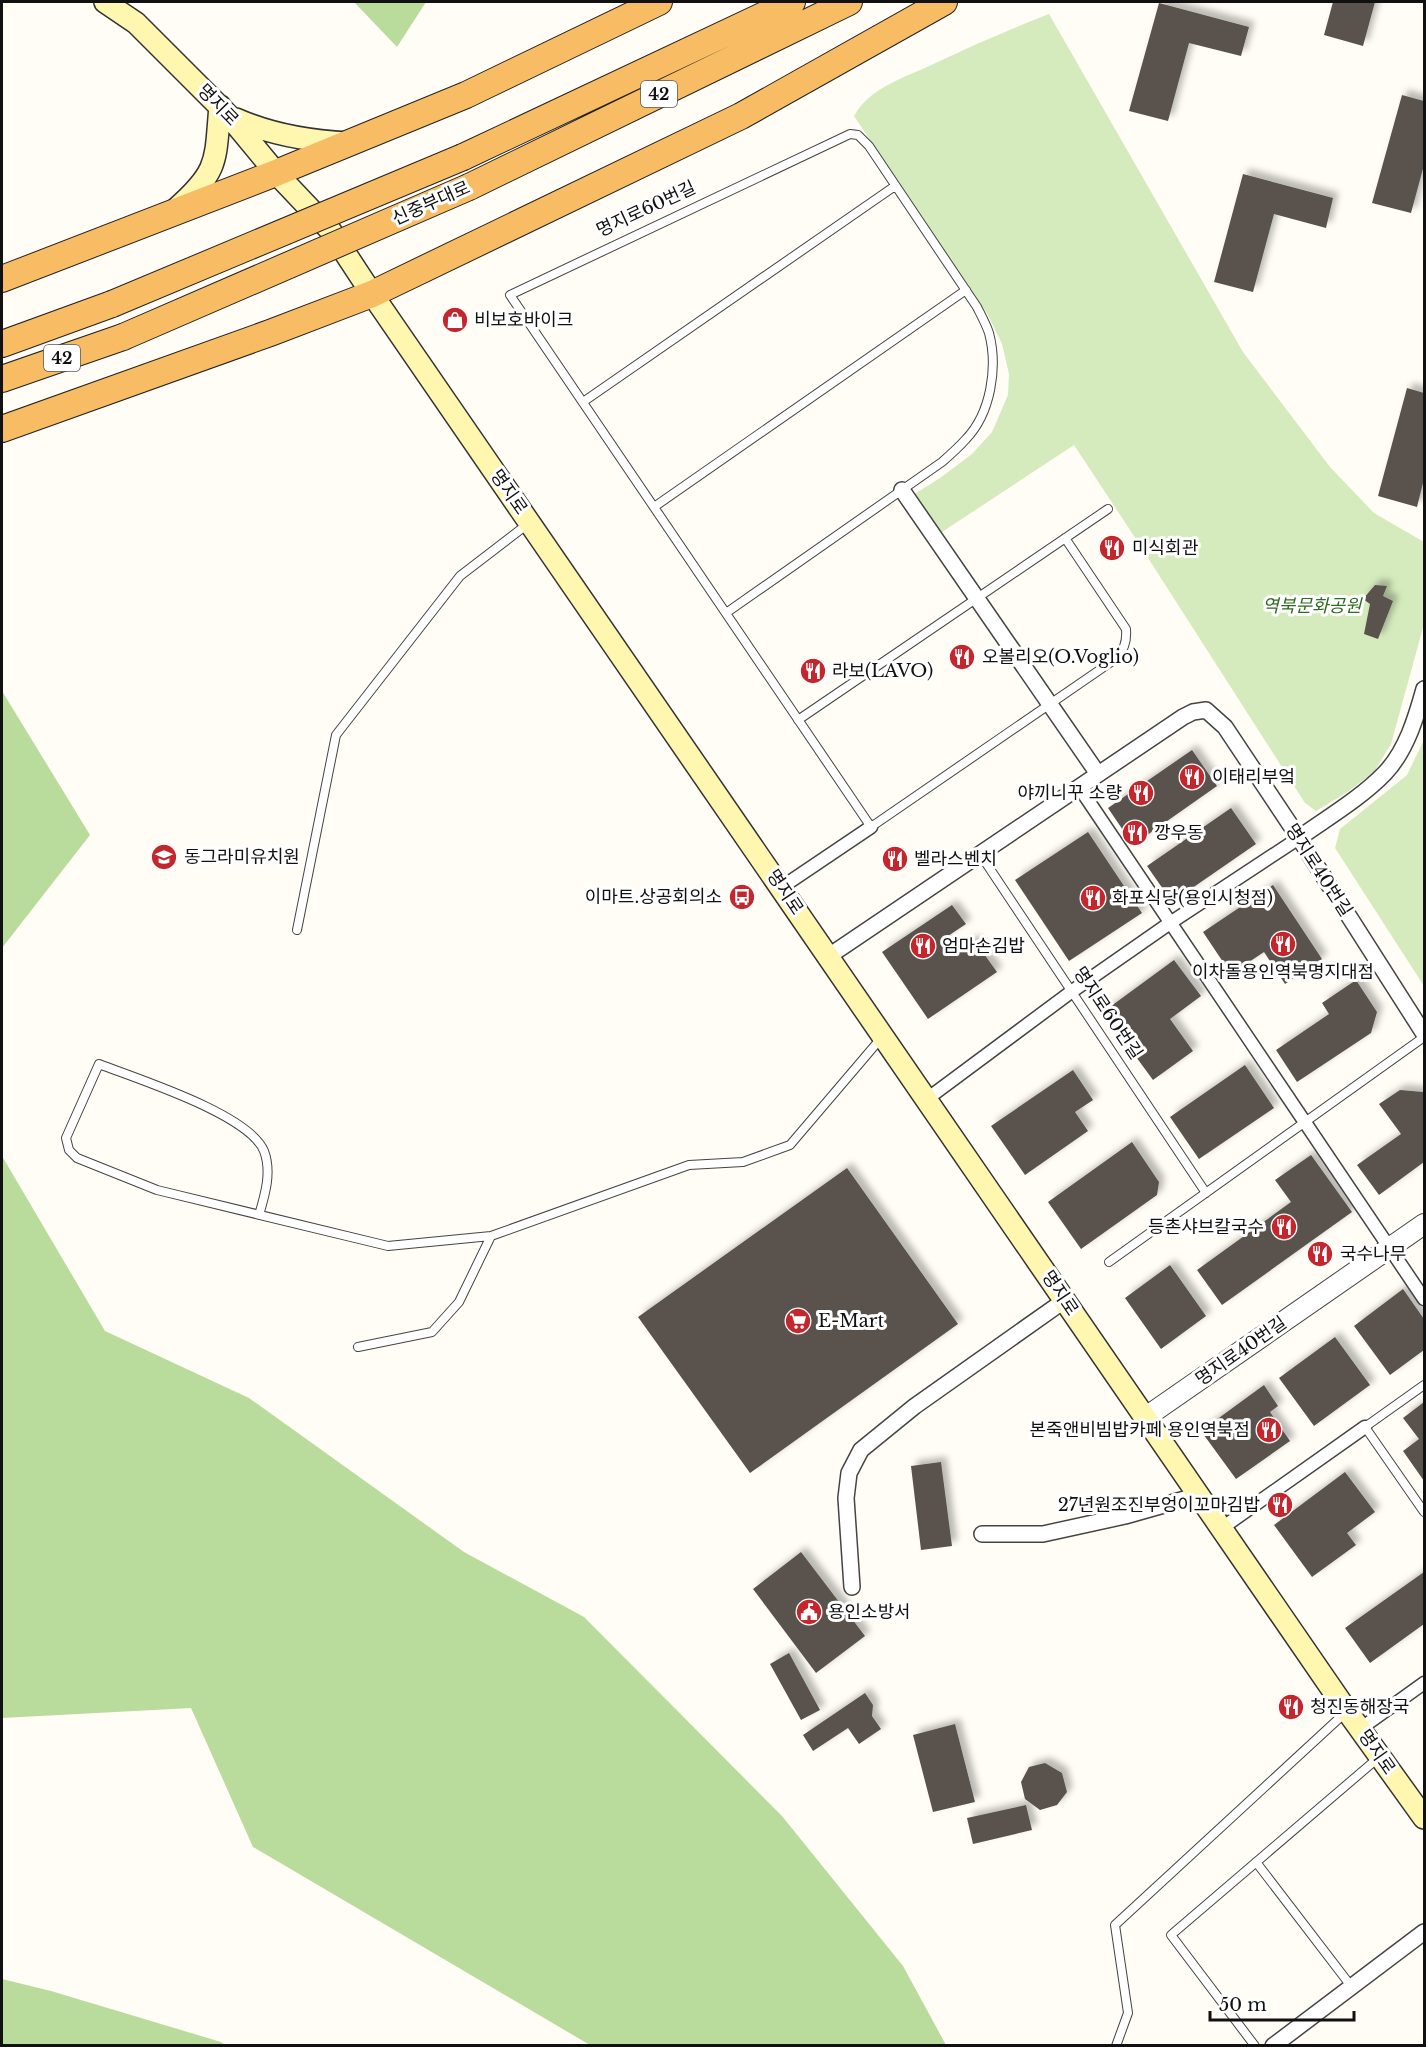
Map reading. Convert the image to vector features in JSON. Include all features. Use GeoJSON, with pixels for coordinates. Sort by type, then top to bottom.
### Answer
{"type":"FeatureCollection","features":[{"type":"Feature","properties":{"kind":"highway"},"geometry":{"type":"LineString","coordinates":[[2,279],[276,173],[466,95],[659,2]]}},
{"type":"Feature","properties":{"kind":"highway","name":"신중부대로"},"geometry":{"type":"LineString","coordinates":[[2,344],[112,304],[463,157],[792,2]]}},
{"type":"Feature","properties":{"kind":"highway","name":"신중부대로"},"geometry":{"type":"LineString","coordinates":[[2,379],[123,337],[469,187],[849,2]]}},
{"type":"Feature","properties":{"kind":"highway"},"geometry":{"type":"LineString","coordinates":[[2,429],[372,294],[741,117],[944,2]]}},
{"type":"Feature","properties":{"kind":"main road","name":"명지로"},"geometry":{"type":"LineString","coordinates":[[105,2],[136,23],[224,111],[276,173],[330,230],[1347,1711],[1425,1818]]}},
{"type":"Feature","properties":{"kind":"main road"},"geometry":{"type":"LineString","coordinates":[[169,215],[207,178],[215,161],[224,111],[258,128],[281,135],[313,141],[348,143]]}},
{"type":"Feature","properties":{"kind":"street"},"geometry":{"type":"LineString","coordinates":[[829,956],[1098,774],[902,490]]}},
{"type":"Feature","properties":{"kind":"street"},"geometry":{"type":"LineString","coordinates":[[927,1100],[1071,992],[1299,838],[1371,785],[1386,772],[1401,750],[1425,689]]}},
{"type":"Feature","properties":{"kind":"street","name":"명지로40번길"},"geometry":{"type":"LineString","coordinates":[[1098,774],[1183,717],[1193,712],[1206,710],[1225,727],[1299,838],[1425,1036]]}},
{"type":"Feature","properties":{"kind":"street"},"geometry":{"type":"LineString","coordinates":[[1079,787],[1425,1299]]}},
{"type":"Feature","properties":{"kind":"street"},"geometry":{"type":"LineString","coordinates":[[782,888],[871,827]]}},
{"type":"Feature","properties":{"kind":"street","name":"명지로40번길"},"geometry":{"type":"LineString","coordinates":[[1146,1418],[1425,1224]]}},
{"type":"Feature","properties":{"kind":"street"},"geometry":{"type":"LineString","coordinates":[[852,1587],[846,1498],[849,1473],[861,1450],[915,1406],[1065,1300]]}},
{"type":"Feature","properties":{"kind":"street"},"geometry":{"type":"LineString","coordinates":[[1222,1528],[1365,1427]]}},
{"type":"Feature","properties":{"kind":"street"},"geometry":{"type":"LineString","coordinates":[[982,1534],[1042,1534],[1125,1516],[1199,1495]]}},
{"type":"Feature","properties":{"kind":"street"},"geometry":{"type":"LineString","coordinates":[[1360,1729],[1425,1683]]}},
{"type":"Feature","properties":{"kind":"street"},"geometry":{"type":"LineString","coordinates":[[1273,2046],[1425,1932]]}},
{"type":"Feature","properties":{"kind":"lane","name":"명지로60번길"},"geometry":{"type":"LineString","coordinates":[[726,613],[942,462],[967,438],[981,417],[990,385],[993,360],[988,332],[977,307],[869,146],[858,135],[850,134],[510,295],[871,827]]}},
{"type":"Feature","properties":{"kind":"lane"},"geometry":{"type":"LineString","coordinates":[[583,402],[896,186]]}},
{"type":"Feature","properties":{"kind":"lane"},"geometry":{"type":"LineString","coordinates":[[654,507],[966,290]]}},
{"type":"Feature","properties":{"kind":"lane"},"geometry":{"type":"LineString","coordinates":[[798,720],[1108,509]]}},
{"type":"Feature","properties":{"kind":"lane"},"geometry":{"type":"LineString","coordinates":[[297,930],[336,735],[460,576],[530,522]]}},
{"type":"Feature","properties":{"kind":"lane"},"geometry":{"type":"LineString","coordinates":[[871,827],[1050,705],[1114,660],[1123,651],[1127,639],[1126,629],[1065,538]]}},
{"type":"Feature","properties":{"kind":"lane","name":"명지로60번길"},"geometry":{"type":"LineString","coordinates":[[980,854],[1206,1193]]}},
{"type":"Feature","properties":{"kind":"lane"},"geometry":{"type":"LineString","coordinates":[[260,1215],[268,1174],[264,1151],[254,1136],[218,1112],[99,1064],[66,1138],[69,1150],[77,1158],[157,1190],[260,1215],[388,1246],[491,1236],[689,1165],[743,1162],[790,1145],[883,1036]]}},
{"type":"Feature","properties":{"kind":"lane"},"geometry":{"type":"LineString","coordinates":[[1109,1262],[1425,1036]]}},
{"type":"Feature","properties":{"kind":"lane"},"geometry":{"type":"LineString","coordinates":[[358,1347],[432,1332],[459,1302],[491,1236]]}},
{"type":"Feature","properties":{"kind":"lane"},"geometry":{"type":"LineString","coordinates":[[1425,1385],[1365,1427],[1425,1512]]}},
{"type":"Feature","properties":{"kind":"lane"},"geometry":{"type":"LineString","coordinates":[[1116,2046],[1128,2013],[1115,1925],[1347,1711]]}},
{"type":"Feature","properties":{"kind":"lane"},"geometry":{"type":"LineString","coordinates":[[1255,2046],[1171,1935],[1379,1757]]}},
{"type":"Feature","properties":{"kind":"lane"},"geometry":{"type":"LineString","coordinates":[[1256,1862],[1351,1986]]}},
{"type":"Feature","properties":{"kind":"green space"},"geometry":{"type":"Polygon","coordinates":[[[354,2],[426,2],[397,47],[354,2]]]}},
{"type":"Feature","properties":{"kind":"green space","name":"역북문화공원"},"geometry":{"type":"Polygon","coordinates":[[[1049,14],[1243,352],[1330,467],[1374,513],[1424,542],[1424,624],[1391,744],[1374,772],[1346,793],[1316,811],[1305,803],[1074,445],[942,532],[913,495],[972,454],[992,432],[1008,395],[1009,374],[1002,344],[988,315],[854,116],[869,98],[887,85],[1049,14]]]}},
{"type":"Feature","properties":{"kind":"green space"},"geometry":{"type":"Polygon","coordinates":[[[2,691],[90,835],[2,948],[2,691]]]}},
{"type":"Feature","properties":{"kind":"green space"},"geometry":{"type":"Polygon","coordinates":[[[1424,740],[1424,986],[1335,848],[1340,829],[1407,775],[1424,740]]]}},
{"type":"Feature","properties":{"kind":"green space"},"geometry":{"type":"Polygon","coordinates":[[[2,1156],[105,1331],[249,1398],[464,1552],[584,1617],[782,1816],[903,1966],[946,2045],[590,2045],[253,1847],[191,1708],[2,1718],[2,1156]]]}},
{"type":"Feature","properties":{"kind":"green space"},"geometry":{"type":"Polygon","coordinates":[[[2,1979],[51,1991],[225,2045],[2,2045],[2,1979]]]}},
{"type":"Feature","properties":{"kind":"building"},"geometry":{"type":"Polygon","coordinates":[[[1333,2],[1375,2],[1363,46],[1324,35],[1333,2]]]}},
{"type":"Feature","properties":{"kind":"building"},"geometry":{"type":"Polygon","coordinates":[[[1159,3],[1249,27],[1241,56],[1189,43],[1168,121],[1129,111],[1159,3]]]}},
{"type":"Feature","properties":{"kind":"building"},"geometry":{"type":"Polygon","coordinates":[[[1402,95],[1424,101],[1424,165],[1411,213],[1372,203],[1402,95]]]}},
{"type":"Feature","properties":{"kind":"building"},"geometry":{"type":"Polygon","coordinates":[[[1243,174],[1333,198],[1326,228],[1274,214],[1253,292],[1214,282],[1243,174]]]}},
{"type":"Feature","properties":{"kind":"building"},"geometry":{"type":"Polygon","coordinates":[[[1407,388],[1424,393],[1424,479],[1417,507],[1378,496],[1407,388]]]}},
{"type":"Feature","properties":{"kind":"building"},"geometry":{"type":"Polygon","coordinates":[[[1375,585],[1387,586],[1383,596],[1393,601],[1378,639],[1364,634],[1370,604],[1363,599],[1375,585]]]}},
{"type":"Feature","properties":{"kind":"building"},"geometry":{"type":"Polygon","coordinates":[[[1192,750],[1217,786],[1133,845],[1108,808],[1192,750]]]}},
{"type":"Feature","properties":{"kind":"building"},"geometry":{"type":"Polygon","coordinates":[[[1231,808],[1256,844],[1172,902],[1147,866],[1231,808]]]}},
{"type":"Feature","properties":{"kind":"building"},"geometry":{"type":"Polygon","coordinates":[[[1088,832],[1142,913],[1069,961],[1015,880],[1088,832]]]}},
{"type":"Feature","properties":{"kind":"building"},"geometry":{"type":"Polygon","coordinates":[[[1273,885],[1322,959],[1285,984],[1264,952],[1231,974],[1203,932],[1273,885]]]}},
{"type":"Feature","properties":{"kind":"building"},"geometry":{"type":"Polygon","coordinates":[[[952,905],[966,924],[942,940],[952,955],[974,940],[997,972],[928,1019],[882,952],[952,905]]]}},
{"type":"Feature","properties":{"kind":"building"},"geometry":{"type":"Polygon","coordinates":[[[1174,960],[1201,996],[1170,1019],[1193,1051],[1153,1080],[1103,1012],[1174,960]]]}},
{"type":"Feature","properties":{"kind":"building"},"geometry":{"type":"Polygon","coordinates":[[[1356,980],[1377,1012],[1371,1033],[1297,1082],[1276,1050],[1329,1014],[1322,1003],[1356,980]]]}},
{"type":"Feature","properties":{"kind":"building"},"geometry":{"type":"Polygon","coordinates":[[[1245,1065],[1274,1108],[1199,1159],[1170,1117],[1245,1065]]]}},
{"type":"Feature","properties":{"kind":"building"},"geometry":{"type":"Polygon","coordinates":[[[1073,1070],[1093,1100],[1075,1112],[1088,1131],[1025,1175],[991,1126],[1073,1070]]]}},
{"type":"Feature","properties":{"kind":"building"},"geometry":{"type":"Polygon","coordinates":[[[1400,1090],[1423,1092],[1424,1094],[1424,1162],[1379,1195],[1357,1165],[1401,1134],[1379,1104],[1400,1090]]]}},
{"type":"Feature","properties":{"kind":"building"},"geometry":{"type":"Polygon","coordinates":[[[1132,1142],[1159,1182],[1157,1195],[1081,1249],[1048,1202],[1132,1142]]]}},
{"type":"Feature","properties":{"kind":"building"},"geometry":{"type":"Polygon","coordinates":[[[1311,1155],[1352,1212],[1222,1305],[1197,1270],[1291,1202],[1275,1180],[1311,1155]]]}},
{"type":"Feature","properties":{"kind":"building","name":"E-Mart"},"geometry":{"type":"Polygon","coordinates":[[[847,1168],[958,1324],[750,1473],[638,1317],[847,1168]]]}},
{"type":"Feature","properties":{"kind":"building"},"geometry":{"type":"Polygon","coordinates":[[[1170,1265],[1206,1316],[1161,1349],[1125,1298],[1170,1265]]]}},
{"type":"Feature","properties":{"kind":"building"},"geometry":{"type":"Polygon","coordinates":[[[1403,1289],[1424,1319],[1424,1350],[1390,1375],[1354,1326],[1403,1289]]]}},
{"type":"Feature","properties":{"kind":"building"},"geometry":{"type":"Polygon","coordinates":[[[1335,1337],[1370,1385],[1314,1426],[1279,1378],[1335,1337]]]}},
{"type":"Feature","properties":{"kind":"building"},"geometry":{"type":"Polygon","coordinates":[[[1264,1385],[1278,1406],[1270,1412],[1290,1441],[1236,1479],[1201,1431],[1264,1385]]]}},
{"type":"Feature","properties":{"kind":"building"},"geometry":{"type":"Polygon","coordinates":[[[1424,1402],[1424,1481],[1403,1451],[1419,1439],[1403,1418],[1424,1402]]]}},
{"type":"Feature","properties":{"kind":"building"},"geometry":{"type":"Polygon","coordinates":[[[941,1462],[952,1546],[921,1550],[911,1466],[941,1462]]]}},
{"type":"Feature","properties":{"kind":"building"},"geometry":{"type":"Polygon","coordinates":[[[1345,1472],[1375,1512],[1347,1533],[1356,1545],[1312,1577],[1274,1525],[1345,1472]]]}},
{"type":"Feature","properties":{"kind":"building","name":"용인소방서"},"geometry":{"type":"Polygon","coordinates":[[[801,1552],[865,1636],[816,1673],[753,1589],[801,1552]]]}},
{"type":"Feature","properties":{"kind":"building"},"geometry":{"type":"Polygon","coordinates":[[[1424,1572],[1424,1624],[1370,1663],[1345,1628],[1424,1572]]]}},
{"type":"Feature","properties":{"kind":"building"},"geometry":{"type":"Polygon","coordinates":[[[789,1653],[820,1710],[801,1720],[770,1664],[789,1653]]]}},
{"type":"Feature","properties":{"kind":"building"},"geometry":{"type":"Polygon","coordinates":[[[865,1693],[873,1705],[872,1716],[881,1729],[859,1744],[848,1728],[813,1751],[803,1735],[865,1693]]]}},
{"type":"Feature","properties":{"kind":"building"},"geometry":{"type":"Polygon","coordinates":[[[955,1724],[975,1802],[933,1812],[913,1735],[955,1724]]]}},
{"type":"Feature","properties":{"kind":"building"},"geometry":{"type":"Polygon","coordinates":[[[1045,1763],[1062,1773],[1067,1792],[1057,1805],[1040,1810],[1025,1799],[1021,1782],[1029,1767],[1045,1763]]]}},
{"type":"Feature","properties":{"kind":"building"},"geometry":{"type":"Polygon","coordinates":[[[1026,1805],[1032,1830],[973,1844],[967,1818],[1026,1805]]]}},
{"type":"Feature","properties":{"kind":"place","name":"비보호바이크"},"geometry":{"type":"Point","coordinates":[455,320]}},
{"type":"Feature","properties":{"kind":"place","name":"미식회관"},"geometry":{"type":"Point","coordinates":[1112,548]}},
{"type":"Feature","properties":{"kind":"place","name":"오볼리오(O.Voglio)"},"geometry":{"type":"Point","coordinates":[962,657]}},
{"type":"Feature","properties":{"kind":"place","name":"라보(LAVO)"},"geometry":{"type":"Point","coordinates":[813,671]}},
{"type":"Feature","properties":{"kind":"place","name":"이태리부엌"},"geometry":{"type":"Point","coordinates":[1192,777]}},
{"type":"Feature","properties":{"kind":"place","name":"야끼니꾸 소량"},"geometry":{"type":"Point","coordinates":[1141,793]}},
{"type":"Feature","properties":{"kind":"place","name":"깡우동"},"geometry":{"type":"Point","coordinates":[1135,833]}},
{"type":"Feature","properties":{"kind":"place","name":"동그라미유치원"},"geometry":{"type":"Point","coordinates":[164,857]}},
{"type":"Feature","properties":{"kind":"place","name":"벨라스벤치"},"geometry":{"type":"Point","coordinates":[895,859]}},
{"type":"Feature","properties":{"kind":"place","name":"이마트.상공회의소"},"geometry":{"type":"Point","coordinates":[742,897]}},
{"type":"Feature","properties":{"kind":"place","name":"화포식당(용인시청점)"},"geometry":{"type":"Point","coordinates":[1093,898]}},
{"type":"Feature","properties":{"kind":"place","name":"이차돌용인역북명지대점"},"geometry":{"type":"Point","coordinates":[1283,944]}},
{"type":"Feature","properties":{"kind":"place","name":"엄마손김밥"},"geometry":{"type":"Point","coordinates":[923,946]}},
{"type":"Feature","properties":{"kind":"place","name":"등촌샤브칼국수"},"geometry":{"type":"Point","coordinates":[1284,1227]}},
{"type":"Feature","properties":{"kind":"place","name":"국수나무"},"geometry":{"type":"Point","coordinates":[1320,1254]}},
{"type":"Feature","properties":{"kind":"place","name":"E-Mart"},"geometry":{"type":"Point","coordinates":[798,1321]}},
{"type":"Feature","properties":{"kind":"place","name":"본죽앤비빔밥카페 용인역북점"},"geometry":{"type":"Point","coordinates":[1269,1430]}},
{"type":"Feature","properties":{"kind":"place","name":"27년원조진부엉이꼬마김밥"},"geometry":{"type":"Point","coordinates":[1280,1505]}},
{"type":"Feature","properties":{"kind":"place","name":"용인소방서"},"geometry":{"type":"Point","coordinates":[809,1612]}},
{"type":"Feature","properties":{"kind":"place","name":"청진동해장국"},"geometry":{"type":"Point","coordinates":[1291,1707]}}]}
